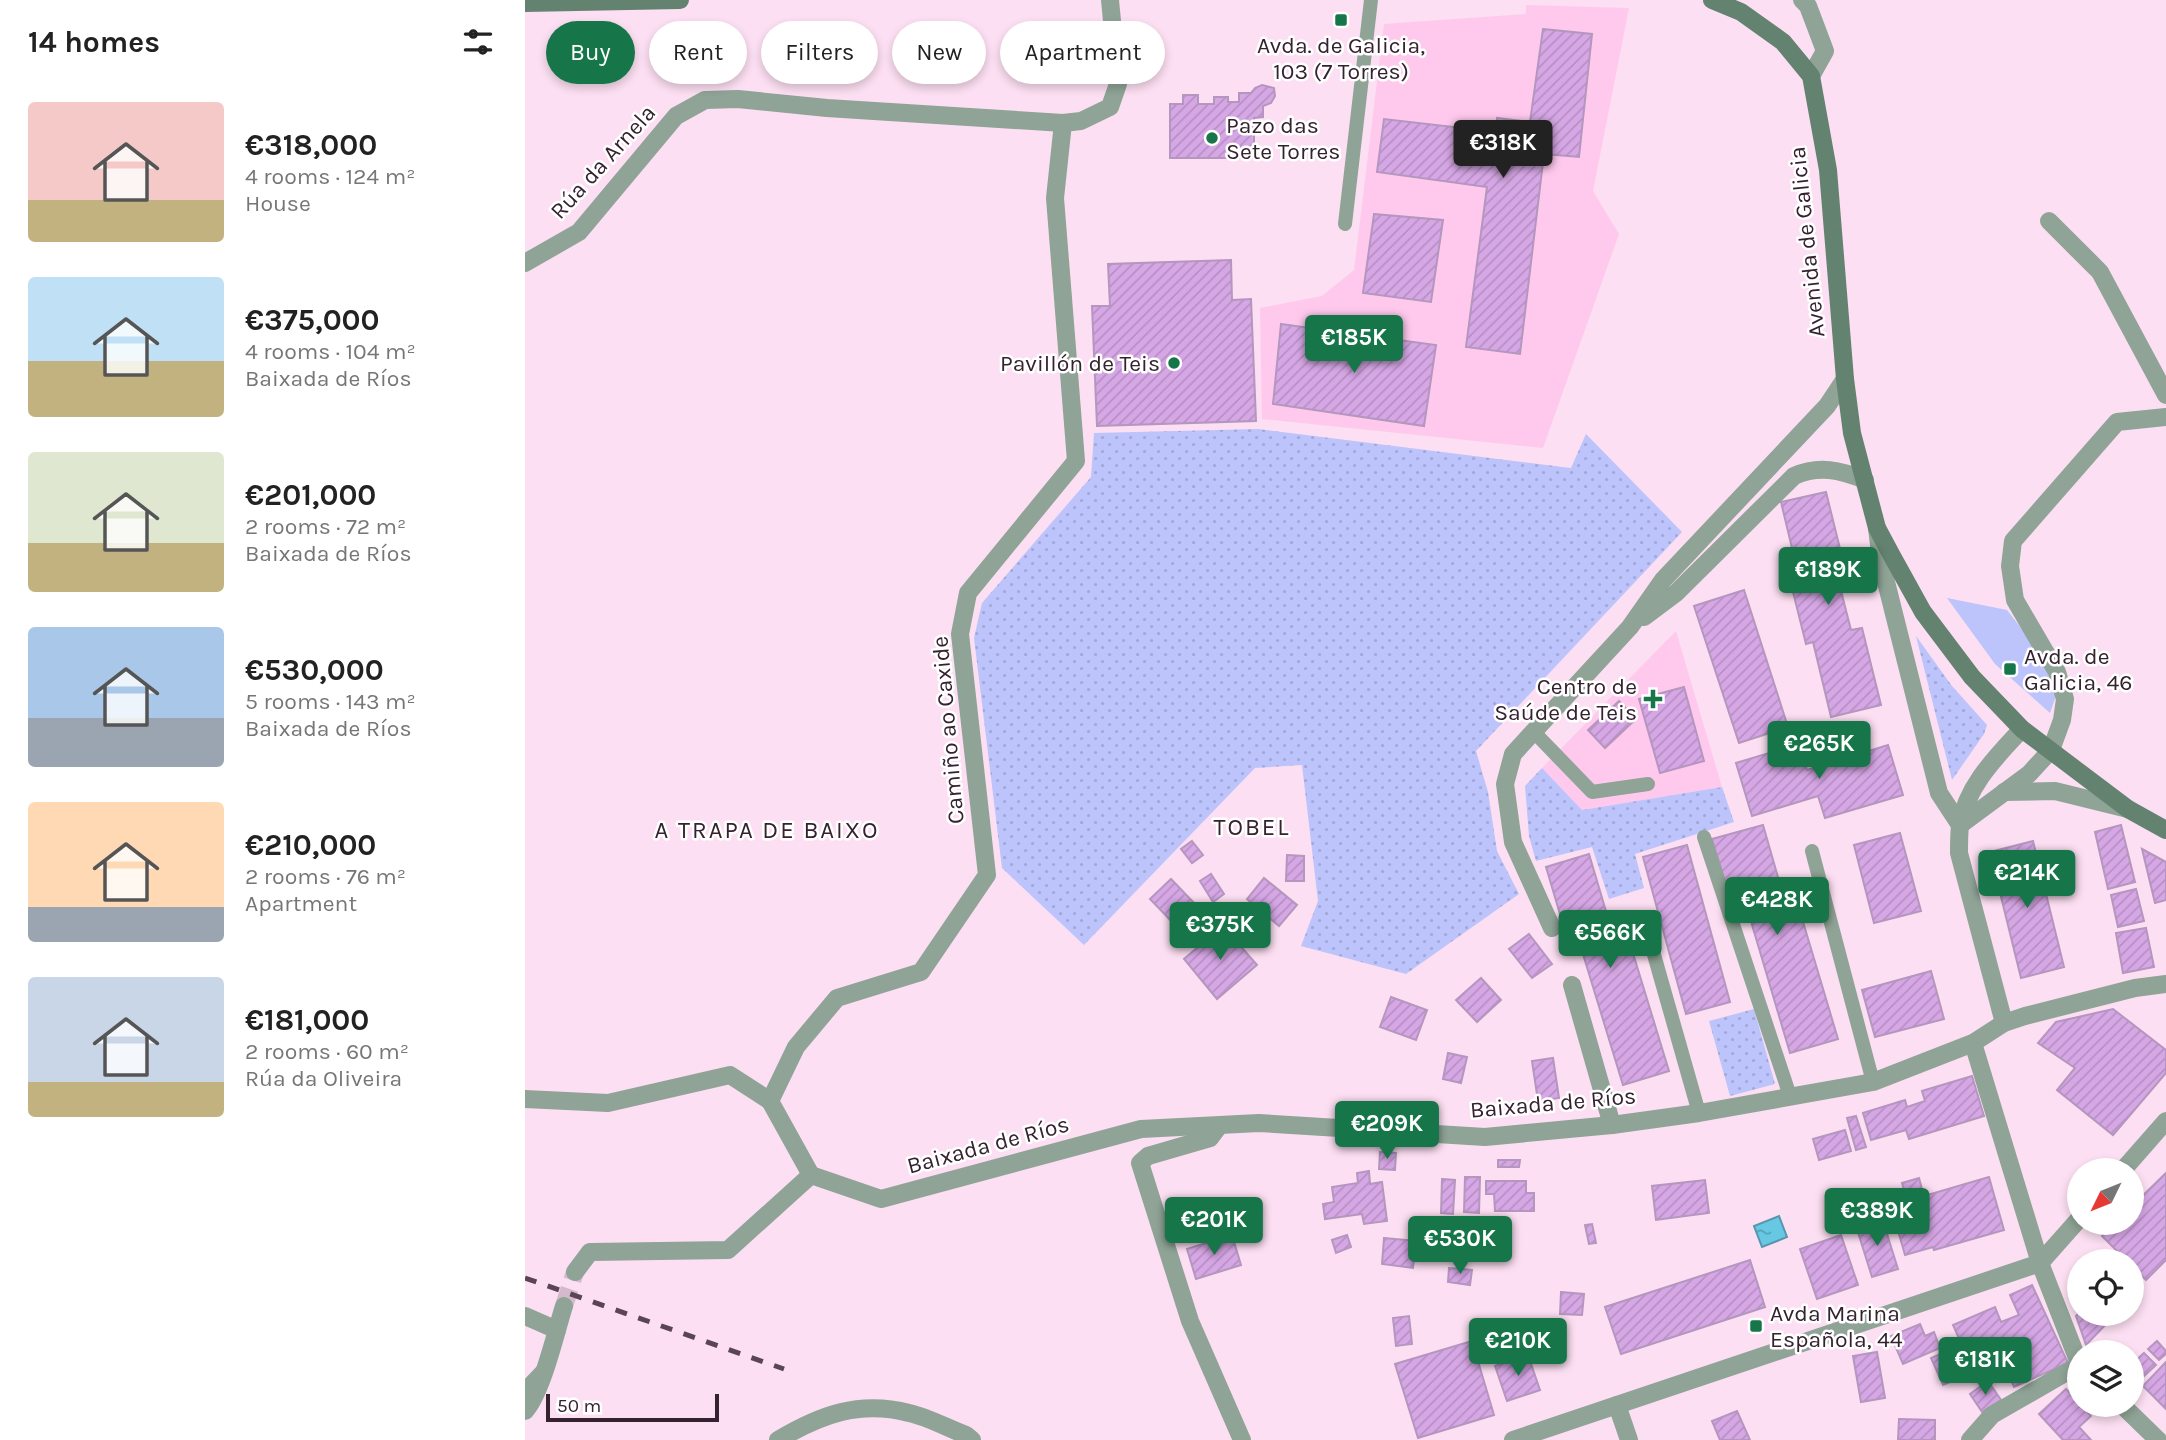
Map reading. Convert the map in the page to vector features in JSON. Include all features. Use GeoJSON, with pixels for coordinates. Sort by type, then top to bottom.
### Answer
{"type":"FeatureCollection","features":[{"type":"Feature","properties":{"kind":"main road"},"geometry":{"type":"LineString","coordinates":[[525,3],[680,0]]}},
{"type":"Feature","properties":{"kind":"main road","name":"Avenida de Galicia"},"geometry":{"type":"LineString","coordinates":[[1712,0],[1741,12],[1783,42],[1811,76],[1828,170],[1852,433],[1877,528],[1923,612],[1972,677],[2022,729],[2128,809],[2166,830]]}},
{"type":"Feature","properties":{"kind":"street","name":"Rúa da Arnela"},"geometry":{"type":"LineString","coordinates":[[525,263],[579,232],[676,116],[705,100],[738,99],[827,108],[1063,123],[1080,121],[1110,107],[1118,84],[1110,0]]}},
{"type":"Feature","properties":{"kind":"street"},"geometry":{"type":"LineString","coordinates":[[1803,0],[1808,6],[1825,51],[1811,76]]}},
{"type":"Feature","properties":{"kind":"street","name":"Camiño ao Caxide"},"geometry":{"type":"LineString","coordinates":[[770,1101],[796,1047],[837,998],[921,972],[987,875],[960,634],[968,593],[1076,461],[1055,198],[1063,123]]}},
{"type":"Feature","properties":{"kind":"street"},"geometry":{"type":"LineString","coordinates":[[2049,221],[2100,272],[2166,395]]}},
{"type":"Feature","properties":{"kind":"street"},"geometry":{"type":"LineString","coordinates":[[1552,928],[1513,842],[1505,784],[1513,754],[1630,627],[1663,580],[1827,406],[1845,379]]}},
{"type":"Feature","properties":{"kind":"street"},"geometry":{"type":"LineString","coordinates":[[1960,825],[2029,774],[2051,750],[2062,720],[2065,699],[2057,672],[2015,600],[2010,566],[2013,541],[2117,422],[2166,417]]}},
{"type":"Feature","properties":{"kind":"street"},"geometry":{"type":"LineString","coordinates":[[1630,627],[1676,593],[1794,476],[1823,469],[1842,471],[1865,480]]}},
{"type":"Feature","properties":{"kind":"street","name":"Avenida de Galicia"},"geometry":{"type":"LineString","coordinates":[[1877,528],[1881,562],[1939,793],[1960,825]]}},
{"type":"Feature","properties":{"kind":"street"},"geometry":{"type":"LineString","coordinates":[[2004,1023],[1959,853],[1960,825],[1966,806],[1985,769],[2022,729]]}},
{"type":"Feature","properties":{"kind":"street","name":"Avenida de Galicia"},"geometry":{"type":"LineString","coordinates":[[2004,792],[2055,791],[2128,809]]}},
{"type":"Feature","properties":{"kind":"street","name":"Baixada de Ríos"},"geometry":{"type":"LineString","coordinates":[[811,1175],[881,1199],[1141,1129],[1259,1124],[1485,1137],[1612,1125],[1873,1082],[1973,1043],[2004,1023],[2136,988],[2166,984]]}},
{"type":"Feature","properties":{"kind":"street"},"geometry":{"type":"LineString","coordinates":[[1572,985],[1612,1125]]}},
{"type":"Feature","properties":{"kind":"street"},"geometry":{"type":"LineString","coordinates":[[1973,1043],[2040,1262],[2070,1340]]}},
{"type":"Feature","properties":{"kind":"street"},"geometry":{"type":"LineString","coordinates":[[525,1099],[608,1103],[730,1076],[770,1101],[811,1175],[728,1250],[590,1252],[575,1272]]}},
{"type":"Feature","properties":{"kind":"street"},"geometry":{"type":"LineString","coordinates":[[2133,1158],[2166,1121]]}},
{"type":"Feature","properties":{"kind":"street"},"geometry":{"type":"LineString","coordinates":[[1219,1126],[1210,1138],[1148,1156],[1140,1163],[1190,1321],[1242,1440]]}},
{"type":"Feature","properties":{"kind":"street"},"geometry":{"type":"LineString","coordinates":[[1513,1440],[2040,1262],[2067,1232]]}},
{"type":"Feature","properties":{"kind":"street"},"geometry":{"type":"LineString","coordinates":[[525,1411],[546,1366],[564,1306]]}},
{"type":"Feature","properties":{"kind":"street"},"geometry":{"type":"LineString","coordinates":[[525,1316],[557,1330]]}},
{"type":"Feature","properties":{"kind":"street"},"geometry":{"type":"LineString","coordinates":[[1971,1440],[1992,1415],[2067,1371]]}},
{"type":"Feature","properties":{"kind":"street"},"geometry":{"type":"LineString","coordinates":[[1617,1405],[1629,1440]]}},
{"type":"Feature","properties":{"kind":"street"},"geometry":{"type":"LineString","coordinates":[[778,1440],[831,1414],[856,1409],[885,1408],[912,1413],[972,1440]]}},
{"type":"Feature","properties":{"kind":"street"},"geometry":{"type":"LineString","coordinates":[[2134,1417],[2158,1440]]}},
{"type":"Feature","properties":{"kind":"lane"},"geometry":{"type":"LineString","coordinates":[[1345,224],[1371,0]]}},
{"type":"Feature","properties":{"kind":"lane"},"geometry":{"type":"LineString","coordinates":[[1533,731],[1592,792],[1647,784]]}},
{"type":"Feature","properties":{"kind":"lane"},"geometry":{"type":"LineString","coordinates":[[1704,837],[1790,1096]]}},
{"type":"Feature","properties":{"kind":"lane"},"geometry":{"type":"LineString","coordinates":[[1812,851],[1873,1082]]}},
{"type":"Feature","properties":{"kind":"lane"},"geometry":{"type":"LineString","coordinates":[[1647,930],[1699,1112]]}},
{"type":"Feature","properties":{"kind":"lane"},"geometry":{"type":"LineString","coordinates":[[525,1389],[546,1366]]}},
{"type":"Feature","properties":{"kind":"shaded area"},"geometry":{"type":"Polygon","coordinates":[[[1526,5],[1629,8],[1593,191],[1619,234],[1543,448],[1262,419],[1260,308],[1322,296],[1354,270],[1384,24],[1526,14],[1526,5]]]}},
{"type":"Feature","properties":{"kind":"shaded area"},"geometry":{"type":"Polygon","coordinates":[[[1258,429],[1571,468],[1586,434],[1682,532],[1476,751],[1488,792],[1497,851],[1519,894],[1406,974],[1301,946],[1318,901],[1302,765],[1255,768],[1084,945],[1002,868],[974,638],[982,603],[1091,477],[1094,433],[1258,429]]]}},
{"type":"Feature","properties":{"kind":"shaded area"},"geometry":{"type":"Polygon","coordinates":[[[1947,598],[2007,610],[2025,633],[2049,673],[2056,696],[2050,713],[1995,664],[1947,598]]]}},
{"type":"Feature","properties":{"kind":"shaded area","name":"Centro de Saúde de Teis"},"geometry":{"type":"Polygon","coordinates":[[[1676,631],[1722,787],[1582,810],[1542,768],[1676,631]]]}},
{"type":"Feature","properties":{"kind":"shaded area"},"geometry":{"type":"Polygon","coordinates":[[[1916,636],[1952,686],[1987,725],[1984,734],[1952,780],[1916,636]]]}},
{"type":"Feature","properties":{"kind":"shaded area"},"geometry":{"type":"Polygon","coordinates":[[[1542,768],[1582,810],[1722,787],[1734,822],[1635,854],[1644,888],[1609,899],[1592,847],[1536,861],[1529,836],[1525,786],[1542,768]]]}},
{"type":"Feature","properties":{"kind":"shaded area"},"geometry":{"type":"Polygon","coordinates":[[[1754,1009],[1775,1084],[1730,1096],[1709,1021],[1754,1009]]]}},
{"type":"Feature","properties":{"kind":"water"},"geometry":{"type":"Polygon","coordinates":[[[1779,1216],[1787,1237],[1762,1247],[1754,1226],[1779,1216]]]}},
{"type":"Feature","properties":{"kind":"building"},"geometry":{"type":"Polygon","coordinates":[[[1543,29],[1592,34],[1579,157],[1544,154],[1520,354],[1466,347],[1487,187],[1377,172],[1384,119],[1497,132],[1497,118],[1530,122],[1543,29]]]}},
{"type":"Feature","properties":{"kind":"building","name":"Pazo das Sete Torres"},"geometry":{"type":"Polygon","coordinates":[[[1262,85],[1274,88],[1275,96],[1271,103],[1263,106],[1263,117],[1254,118],[1254,158],[1170,158],[1170,104],[1183,104],[1183,95],[1198,95],[1198,104],[1214,104],[1214,97],[1228,97],[1228,102],[1239,102],[1239,93],[1251,93],[1262,85]]]}},
{"type":"Feature","properties":{"kind":"building"},"geometry":{"type":"Polygon","coordinates":[[[1374,214],[1443,220],[1431,302],[1363,293],[1374,214]]]}},
{"type":"Feature","properties":{"kind":"building","name":"Pavillón de Teis"},"geometry":{"type":"Polygon","coordinates":[[[1231,260],[1232,300],[1251,299],[1256,421],[1097,426],[1092,306],[1110,306],[1108,264],[1231,260]]]}},
{"type":"Feature","properties":{"kind":"building"},"geometry":{"type":"Polygon","coordinates":[[[1281,324],[1436,345],[1424,426],[1273,404],[1281,324]]]}},
{"type":"Feature","properties":{"kind":"building"},"geometry":{"type":"Polygon","coordinates":[[[1826,492],[1848,581],[1839,583],[1851,630],[1862,628],[1881,705],[1831,717],[1813,642],[1806,644],[1792,588],[1801,586],[1781,502],[1826,492]]]}},
{"type":"Feature","properties":{"kind":"building"},"geometry":{"type":"Polygon","coordinates":[[[1744,590],[1788,727],[1739,743],[1694,606],[1744,590]]]}},
{"type":"Feature","properties":{"kind":"building"},"geometry":{"type":"Polygon","coordinates":[[[1684,687],[1704,761],[1660,773],[1639,699],[1684,687]]]}},
{"type":"Feature","properties":{"kind":"building"},"geometry":{"type":"Polygon","coordinates":[[[1619,701],[1636,719],[1605,748],[1588,730],[1619,701]]]}},
{"type":"Feature","properties":{"kind":"building"},"geometry":{"type":"Polygon","coordinates":[[[1799,744],[1807,770],[1888,745],[1903,795],[1825,818],[1818,796],[1752,816],[1736,763],[1799,744]]]}},
{"type":"Feature","properties":{"kind":"building"},"geometry":{"type":"Polygon","coordinates":[[[1763,825],[1784,898],[1795,895],[1838,1039],[1790,1053],[1747,908],[1734,912],[1712,839],[1763,825]]]}},
{"type":"Feature","properties":{"kind":"building"},"geometry":{"type":"Polygon","coordinates":[[[2121,825],[2135,882],[2108,889],[2095,832],[2121,825]]]}},
{"type":"Feature","properties":{"kind":"building"},"geometry":{"type":"Polygon","coordinates":[[[1900,833],[1921,911],[1874,923],[1854,845],[1900,833]]]}},
{"type":"Feature","properties":{"kind":"building"},"geometry":{"type":"Polygon","coordinates":[[[1192,841],[1203,855],[1192,863],[1181,849],[1192,841]]]}},
{"type":"Feature","properties":{"kind":"building"},"geometry":{"type":"Polygon","coordinates":[[[2033,841],[2064,967],[2021,978],[1990,852],[2033,841]]]}},
{"type":"Feature","properties":{"kind":"building"},"geometry":{"type":"Polygon","coordinates":[[[1687,845],[1730,1002],[1686,1014],[1643,857],[1687,845]]]}},
{"type":"Feature","properties":{"kind":"building"},"geometry":{"type":"Polygon","coordinates":[[[2142,849],[2166,862],[2166,900],[2155,903],[2142,849]]]}},
{"type":"Feature","properties":{"kind":"building"},"geometry":{"type":"Polygon","coordinates":[[[1589,854],[1608,918],[1621,914],[1669,1071],[1623,1085],[1575,928],[1565,931],[1546,867],[1589,854]]]}},
{"type":"Feature","properties":{"kind":"building"},"geometry":{"type":"Polygon","coordinates":[[[1287,855],[1304,856],[1304,881],[1286,881],[1287,855]]]}},
{"type":"Feature","properties":{"kind":"building"},"geometry":{"type":"Polygon","coordinates":[[[1211,874],[1224,894],[1213,902],[1200,881],[1211,874]]]}},
{"type":"Feature","properties":{"kind":"building"},"geometry":{"type":"Polygon","coordinates":[[[1264,878],[1297,905],[1279,926],[1247,899],[1264,878]]]}},
{"type":"Feature","properties":{"kind":"building"},"geometry":{"type":"Polygon","coordinates":[[[1171,879],[1197,906],[1176,926],[1150,899],[1171,879]]]}},
{"type":"Feature","properties":{"kind":"building"},"geometry":{"type":"Polygon","coordinates":[[[2136,889],[2144,921],[2118,927],[2111,895],[2136,889]]]}},
{"type":"Feature","properties":{"kind":"building"},"geometry":{"type":"Polygon","coordinates":[[[1223,926],[1257,965],[1217,999],[1184,959],[1223,926]]]}},
{"type":"Feature","properties":{"kind":"building"},"geometry":{"type":"Polygon","coordinates":[[[2146,928],[2154,967],[2123,973],[2116,933],[2146,928]]]}},
{"type":"Feature","properties":{"kind":"building"},"geometry":{"type":"Polygon","coordinates":[[[1529,934],[1552,964],[1532,978],[1509,949],[1529,934]]]}},
{"type":"Feature","properties":{"kind":"building"},"geometry":{"type":"Polygon","coordinates":[[[1931,971],[1944,1019],[1875,1037],[1862,990],[1931,971]]]}},
{"type":"Feature","properties":{"kind":"building"},"geometry":{"type":"Polygon","coordinates":[[[1481,978],[1501,1000],[1477,1022],[1456,1000],[1481,978]]]}},
{"type":"Feature","properties":{"kind":"building"},"geometry":{"type":"Polygon","coordinates":[[[1391,997],[1427,1010],[1416,1040],[1380,1027],[1391,997]]]}},
{"type":"Feature","properties":{"kind":"building"},"geometry":{"type":"Polygon","coordinates":[[[2113,1009],[2166,1050],[2166,1073],[2113,1135],[2057,1090],[2075,1068],[2038,1043],[2056,1022],[2113,1009]]]}},
{"type":"Feature","properties":{"kind":"building"},"geometry":{"type":"Polygon","coordinates":[[[1448,1053],[1467,1057],[1461,1083],[1443,1079],[1448,1053]]]}},
{"type":"Feature","properties":{"kind":"building"},"geometry":{"type":"Polygon","coordinates":[[[1553,1058],[1559,1098],[1538,1101],[1532,1061],[1553,1058]]]}},
{"type":"Feature","properties":{"kind":"building"},"geometry":{"type":"Polygon","coordinates":[[[1972,1076],[1984,1116],[1909,1139],[1906,1130],[1871,1140],[1863,1113],[1905,1100],[1907,1107],[1925,1101],[1922,1091],[1972,1076]]]}},
{"type":"Feature","properties":{"kind":"building"},"geometry":{"type":"Polygon","coordinates":[[[1856,1116],[1866,1147],[1856,1150],[1847,1118],[1856,1116]]]}},
{"type":"Feature","properties":{"kind":"building"},"geometry":{"type":"Polygon","coordinates":[[[1845,1130],[1851,1151],[1819,1160],[1813,1139],[1845,1130]]]}},
{"type":"Feature","properties":{"kind":"building"},"geometry":{"type":"Polygon","coordinates":[[[1380,1152],[1396,1153],[1395,1170],[1379,1169],[1380,1152]]]}},
{"type":"Feature","properties":{"kind":"building"},"geometry":{"type":"Polygon","coordinates":[[[1498,1160],[1520,1160],[1519,1167],[1498,1167],[1498,1160]]]}},
{"type":"Feature","properties":{"kind":"building"},"geometry":{"type":"Polygon","coordinates":[[[1369,1171],[1370,1184],[1382,1182],[1387,1221],[1364,1224],[1362,1214],[1325,1219],[1323,1204],[1334,1202],[1332,1187],[1358,1183],[1357,1173],[1369,1171]]]}},
{"type":"Feature","properties":{"kind":"building"},"geometry":{"type":"Polygon","coordinates":[[[2166,1173],[2166,1260],[2146,1280],[2144,1249],[2115,1249],[2102,1236],[2144,1236],[2144,1194],[2166,1173]]]}},
{"type":"Feature","properties":{"kind":"building"},"geometry":{"type":"Polygon","coordinates":[[[1465,1177],[1480,1177],[1479,1213],[1464,1212],[1465,1177]]]}},
{"type":"Feature","properties":{"kind":"building"},"geometry":{"type":"Polygon","coordinates":[[[1989,1177],[2004,1230],[1934,1250],[1933,1247],[1905,1255],[1893,1213],[1909,1208],[1902,1183],[1919,1178],[1924,1196],[1989,1177]]]}},
{"type":"Feature","properties":{"kind":"building"},"geometry":{"type":"Polygon","coordinates":[[[1442,1179],[1455,1180],[1453,1214],[1441,1213],[1442,1179]]]}},
{"type":"Feature","properties":{"kind":"building"},"geometry":{"type":"Polygon","coordinates":[[[1705,1180],[1709,1213],[1656,1220],[1652,1186],[1705,1180]]]}},
{"type":"Feature","properties":{"kind":"building"},"geometry":{"type":"Polygon","coordinates":[[[1486,1181],[1526,1181],[1526,1193],[1534,1193],[1534,1211],[1495,1211],[1494,1194],[1486,1194],[1486,1181]]]}},
{"type":"Feature","properties":{"kind":"building"},"geometry":{"type":"Polygon","coordinates":[[[1882,1218],[1898,1269],[1872,1277],[1856,1226],[1882,1218]]]}},
{"type":"Feature","properties":{"kind":"building"},"geometry":{"type":"Polygon","coordinates":[[[1592,1224],[1596,1243],[1589,1244],[1585,1225],[1592,1224]]]}},
{"type":"Feature","properties":{"kind":"building"},"geometry":{"type":"Polygon","coordinates":[[[1232,1235],[1241,1265],[1196,1279],[1187,1249],[1232,1235]]]}},
{"type":"Feature","properties":{"kind":"building"},"geometry":{"type":"Polygon","coordinates":[[[1347,1235],[1351,1247],[1336,1253],[1332,1240],[1347,1235]]]}},
{"type":"Feature","properties":{"kind":"building"},"geometry":{"type":"Polygon","coordinates":[[[1841,1235],[1858,1285],[1817,1299],[1800,1249],[1841,1235]]]}},
{"type":"Feature","properties":{"kind":"building"},"geometry":{"type":"Polygon","coordinates":[[[1384,1238],[1416,1241],[1413,1268],[1382,1264],[1384,1238]]]}},
{"type":"Feature","properties":{"kind":"building"},"geometry":{"type":"Polygon","coordinates":[[[1750,1260],[1765,1307],[1621,1354],[1605,1307],[1750,1260]]]}},
{"type":"Feature","properties":{"kind":"building"},"geometry":{"type":"Polygon","coordinates":[[[1449,1268],[1472,1270],[1470,1285],[1448,1282],[1449,1268]]]}},
{"type":"Feature","properties":{"kind":"building"},"geometry":{"type":"Polygon","coordinates":[[[2032,1285],[2067,1363],[2014,1387],[2008,1373],[1991,1381],[1985,1367],[1943,1385],[1931,1358],[1962,1345],[1953,1325],[1995,1307],[2001,1322],[2019,1315],[2010,1295],[2032,1285]]]}},
{"type":"Feature","properties":{"kind":"building"},"geometry":{"type":"Polygon","coordinates":[[[1561,1292],[1584,1294],[1582,1315],[1560,1314],[1561,1292]]]}},
{"type":"Feature","properties":{"kind":"building"},"geometry":{"type":"Polygon","coordinates":[[[1409,1316],[1412,1344],[1396,1346],[1393,1318],[1409,1316]]]}},
{"type":"Feature","properties":{"kind":"building"},"geometry":{"type":"Polygon","coordinates":[[[1920,1324],[1925,1336],[1934,1332],[1940,1348],[1903,1364],[1891,1336],[1920,1324]]]}},
{"type":"Feature","properties":{"kind":"building"},"geometry":{"type":"Polygon","coordinates":[[[2079,1326],[2104,1326],[2091,1340],[2084,1340],[2079,1326]]]}},
{"type":"Feature","properties":{"kind":"building"},"geometry":{"type":"Polygon","coordinates":[[[1472,1341],[1494,1415],[1418,1438],[1395,1364],[1472,1341]]]}},
{"type":"Feature","properties":{"kind":"building"},"geometry":{"type":"Polygon","coordinates":[[[2157,1341],[2166,1351],[2159,1360],[2148,1349],[2157,1341]]]}},
{"type":"Feature","properties":{"kind":"building"},"geometry":{"type":"Polygon","coordinates":[[[1877,1352],[1885,1398],[1861,1402],[1853,1356],[1877,1352]]]}},
{"type":"Feature","properties":{"kind":"building"},"geometry":{"type":"Polygon","coordinates":[[[2144,1353],[2156,1365],[2144,1376],[2144,1353]]]}},
{"type":"Feature","properties":{"kind":"building"},"geometry":{"type":"Polygon","coordinates":[[[1528,1355],[1540,1390],[1507,1401],[1495,1366],[1528,1355]]]}},
{"type":"Feature","properties":{"kind":"building"},"geometry":{"type":"Polygon","coordinates":[[[2166,1362],[2166,1409],[2144,1387],[2166,1362]]]}},
{"type":"Feature","properties":{"kind":"building"},"geometry":{"type":"Polygon","coordinates":[[[1988,1381],[2001,1400],[1982,1412],[1970,1394],[1988,1381]]]}},
{"type":"Feature","properties":{"kind":"building"},"geometry":{"type":"Polygon","coordinates":[[[2066,1389],[2067,1417],[2090,1417],[2079,1427],[2091,1440],[2063,1440],[2039,1414],[2066,1389]]]}},
{"type":"Feature","properties":{"kind":"building"},"geometry":{"type":"Polygon","coordinates":[[[1737,1411],[1750,1440],[1720,1440],[1712,1421],[1737,1411]]]}},
{"type":"Feature","properties":{"kind":"building"},"geometry":{"type":"Polygon","coordinates":[[[1899,1419],[1935,1420],[1935,1440],[1898,1440],[1899,1419]]]}},
{"type":"Feature","properties":{"kind":"tunnel"},"geometry":{"type":"LineString","coordinates":[[564,1306],[575,1272]]}},
{"type":"Feature","properties":{"kind":"railway"},"geometry":{"type":"LineString","coordinates":[[525,1278],[784,1369]]}},
{"type":"Feature","properties":{"kind":"place","name":"Avda. de Galicia, 103 (7 Torres)"},"geometry":{"type":"Point","coordinates":[1341,20]}},
{"type":"Feature","properties":{"kind":"place","name":"Pazo das Sete Torres"},"geometry":{"type":"Point","coordinates":[1212,138]}},
{"type":"Feature","properties":{"kind":"place","name":"Pavillón de Teis"},"geometry":{"type":"Point","coordinates":[1174,363]}},
{"type":"Feature","properties":{"kind":"place","name":"Avda. de Galicia, 46"},"geometry":{"type":"Point","coordinates":[2010,669]}},
{"type":"Feature","properties":{"kind":"place","name":"Centro de Saúde de Teis"},"geometry":{"type":"Point","coordinates":[1653,699]}},
{"type":"Feature","properties":{"kind":"place","name":"Avda Marina Española, 44"},"geometry":{"type":"Point","coordinates":[1756,1326]}},
{"type":"Feature","properties":{"kind":"district","name":"TOBEL"},"geometry":{"type":"Point","coordinates":[1252,827]}},
{"type":"Feature","properties":{"kind":"district","name":"A TRAPA DE BAIXO"},"geometry":{"type":"Point","coordinates":[767,830]}}]}
